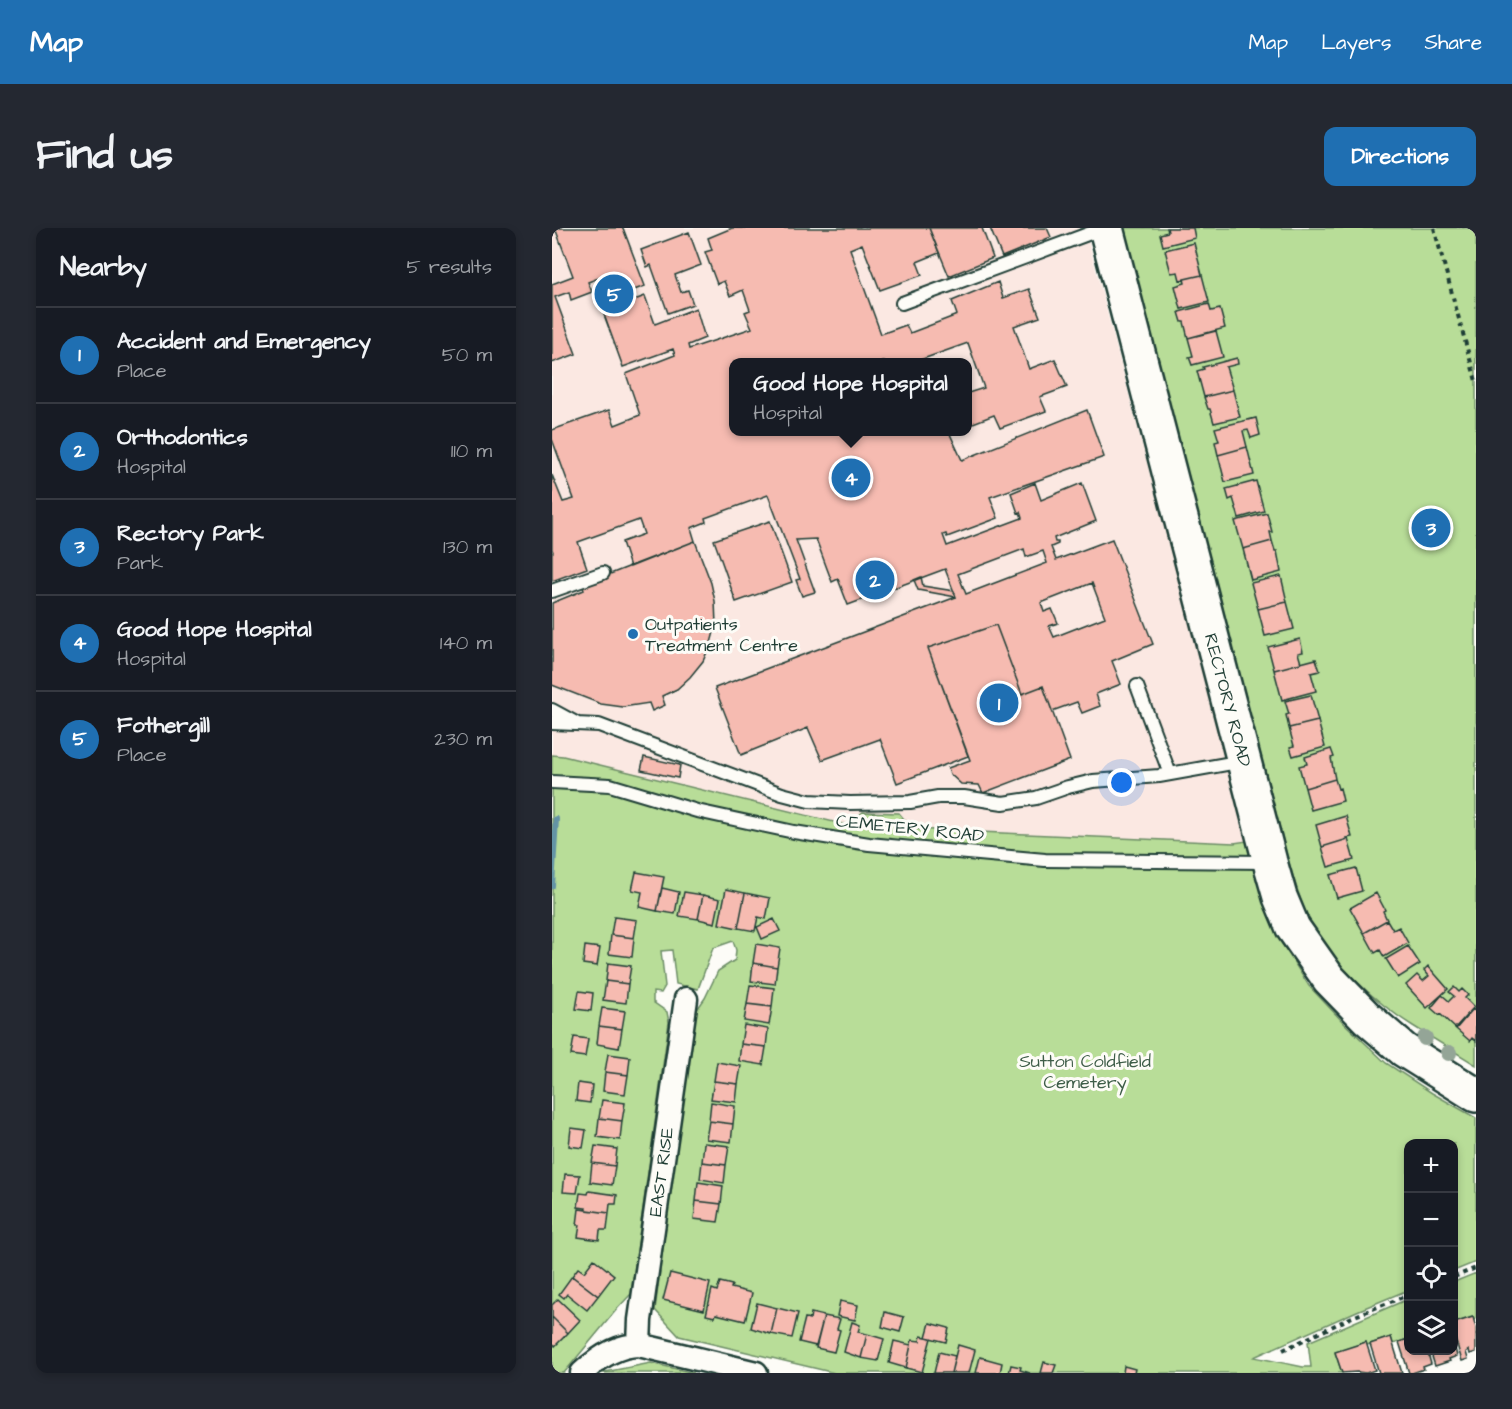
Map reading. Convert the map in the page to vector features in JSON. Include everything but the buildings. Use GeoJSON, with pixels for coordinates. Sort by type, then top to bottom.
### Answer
{"type":"FeatureCollection","features":[{"type":"Feature","properties":{"kind":"street","name":"RECTORY ROAD"},"geometry":{"type":"LineString","coordinates":[[1105,228],[1270,862],[1280,897],[1293,928],[1329,979],[1367,1018],[1404,1050],[1476,1095]]}},
{"type":"Feature","properties":{"kind":"street","name":"EAST RISE"},"geometry":{"type":"LineString","coordinates":[[639,1345],[640,1320],[686,999]]}},
{"type":"Feature","properties":{"kind":"street"},"geometry":{"type":"LineString","coordinates":[[582,1373],[594,1362],[627,1345],[639,1345],[756,1373]]}},
{"type":"Feature","properties":{"kind":"lane"},"geometry":{"type":"LineString","coordinates":[[902,303],[1105,228]]}},
{"type":"Feature","properties":{"kind":"lane"},"geometry":{"type":"LineString","coordinates":[[552,591],[603,573]]}},
{"type":"Feature","properties":{"kind":"lane"},"geometry":{"type":"LineString","coordinates":[[1137,686],[1170,774]]}},
{"type":"Feature","properties":{"kind":"lane"},"geometry":{"type":"LineString","coordinates":[[552,710],[577,724]]}},
{"type":"Feature","properties":{"kind":"lane"},"geometry":{"type":"LineString","coordinates":[[552,723],[599,726],[782,794],[809,801],[910,802],[938,797],[964,797],[1004,802],[1036,798],[1093,781],[1170,774],[1244,761]]}},
{"type":"Feature","properties":{"kind":"lane","name":"CEMETERY ROAD"},"geometry":{"type":"LineString","coordinates":[[552,782],[610,785],[697,811],[794,832],[869,844],[1045,860],[1270,862]]}},
{"type":"Feature","properties":{"kind":"path"},"geometry":{"type":"LineString","coordinates":[[1434,228],[1476,381]]}},
{"type":"Feature","properties":{"kind":"path"},"geometry":{"type":"LineString","coordinates":[[1458,1275],[1476,1268]]}},
{"type":"Feature","properties":{"kind":"path"},"geometry":{"type":"LineString","coordinates":[[1283,1350],[1350,1318],[1404,1297]]}},
{"type":"Feature","properties":{"kind":"shaded area"},"geometry":{"type":"Polygon","coordinates":[[[552,228],[1085,228],[1247,841],[1234,843],[912,829],[898,813],[863,812],[846,825],[552,755],[552,228]]]}},
{"type":"Feature","properties":{"kind":"green space"},"geometry":{"type":"Polygon","coordinates":[[[1124,228],[1476,228],[1476,1065],[1400,1017],[1356,981],[1320,939],[1304,909],[1287,856],[1124,228]]]}},
{"type":"Feature","properties":{"kind":"green space","name":"Sutton Coldfield Cemetery"},"geometry":{"type":"Polygon","coordinates":[[[552,755],[846,825],[863,812],[899,813],[912,829],[1234,843],[1247,841],[1281,942],[1309,986],[1386,1063],[1476,1118],[1476,1262],[1458,1269],[1458,1139],[1404,1139],[1404,1292],[1254,1357],[1311,1367],[1308,1342],[1404,1301],[1404,1340],[1393,1344],[1391,1337],[1367,1345],[1366,1342],[1335,1353],[1342,1373],[835,1373],[679,1336],[655,1310],[696,1011],[718,971],[735,960],[736,950],[733,941],[713,948],[698,989],[676,984],[672,950],[661,951],[665,986],[661,993],[653,992],[653,1002],[667,1012],[669,1022],[631,1294],[564,1373],[552,1373],[552,755]]]}},
{"type":"Feature","properties":{"kind":"green space"},"geometry":{"type":"Polygon","coordinates":[[[1476,1273],[1476,1319],[1473,1320],[1472,1317],[1458,1322],[1458,1280],[1476,1273]]]}},
{"type":"Feature","properties":{"kind":"green space"},"geometry":{"type":"Polygon","coordinates":[[[651,1363],[694,1373],[602,1373],[605,1372],[651,1363]]]}},
{"type":"Feature","properties":{"kind":"waterway"},"geometry":{"type":"LineString","coordinates":[[552,886],[556,819]]}},
{"type":"Feature","properties":{"kind":"place","name":"Fothergill"},"geometry":{"type":"Point","coordinates":[614,294]}},
{"type":"Feature","properties":{"kind":"place","name":"Good Hope Hospital"},"geometry":{"type":"Point","coordinates":[851,478]}},
{"type":"Feature","properties":{"kind":"place","name":"Rectory Park"},"geometry":{"type":"Point","coordinates":[1431,528]}},
{"type":"Feature","properties":{"kind":"place","name":"Orthodontics"},"geometry":{"type":"Point","coordinates":[875,580]}},
{"type":"Feature","properties":{"kind":"place","name":"Outpatients Treatment Centre"},"geometry":{"type":"Point","coordinates":[633,634]}},
{"type":"Feature","properties":{"kind":"place","name":"Accident and Emergency"},"geometry":{"type":"Point","coordinates":[999,703]}}]}
